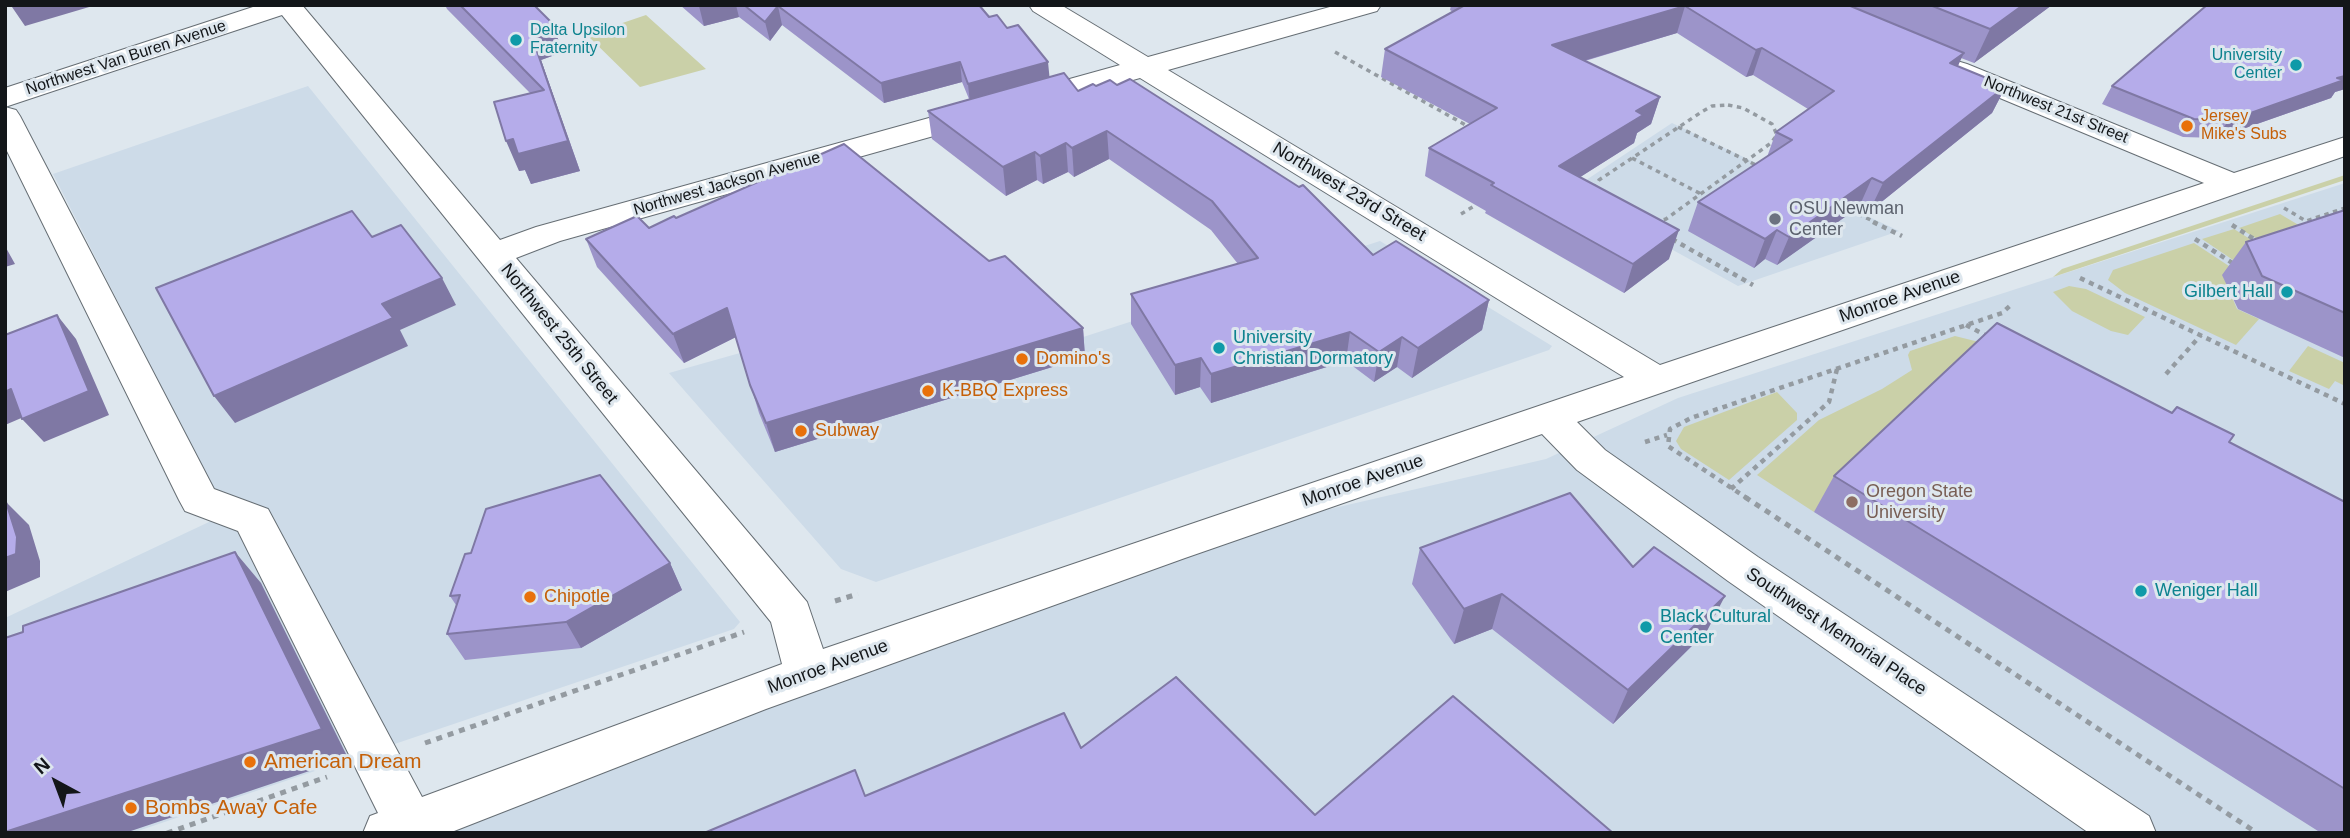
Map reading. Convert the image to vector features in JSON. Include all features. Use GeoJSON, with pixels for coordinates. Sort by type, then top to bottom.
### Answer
{"type":"FeatureCollection","features":[{"type":"Feature","properties":{"kind":"street","name":"Northwest Van Buren Avenue"},"geometry":{"type":"LineString","coordinates":[[5,98],[287,5]]}},
{"type":"Feature","properties":{"kind":"street","name":"Northwest 25th Street"},"geometry":{"type":"LineString","coordinates":[[287,5],[791,615],[808,674]]}},
{"type":"Feature","properties":{"kind":"street","name":"Northwest 23rd Street"},"geometry":{"type":"LineString","coordinates":[[1042,5],[1656,380]]}},
{"type":"Feature","properties":{"kind":"street","name":"Northwest Jackson Avenue"},"geometry":{"type":"LineString","coordinates":[[492,254],[548,234],[1368,5]]}},
{"type":"Feature","properties":{"kind":"street","name":"Northwest 21st Street"},"geometry":{"type":"LineString","coordinates":[[1936,61],[2234,184]]}},
{"type":"Feature","properties":{"kind":"street"},"geometry":{"type":"LineString","coordinates":[[5,116],[199,500],[253,520],[377,760],[399,829]]}},
{"type":"Feature","properties":{"kind":"street","name":"Monroe Avenue"},"geometry":{"type":"LineString","coordinates":[[399,829],[808,674],[1656,380],[2345,146]]}},
{"type":"Feature","properties":{"kind":"street","name":"Southwest Memorial Place"},"geometry":{"type":"LineString","coordinates":[[1550,418],[1591,460],[1766,584],[2131,833]]}},
{"type":"Feature","properties":{"kind":"path"},"geometry":{"type":"LineString","coordinates":[[1328,48],[1482,134]]}},
{"type":"Feature","properties":{"kind":"path"},"geometry":{"type":"LineString","coordinates":[[1728,105],[1752,112],[1772,124],[1777,135],[1771,143],[1666,219],[1652,223],[1621,216],[1596,199],[1593,189],[1599,180],[1712,106],[1728,105]]}},
{"type":"Feature","properties":{"kind":"path"},"geometry":{"type":"LineString","coordinates":[[1678,127],[1771,172]]}},
{"type":"Feature","properties":{"kind":"path"},"geometry":{"type":"LineString","coordinates":[[1632,158],[1701,194]]}},
{"type":"Feature","properties":{"kind":"path"},"geometry":{"type":"LineString","coordinates":[[1586,187],[1593,189]]}},
{"type":"Feature","properties":{"kind":"path"},"geometry":{"type":"LineString","coordinates":[[1842,207],[1902,236]]}},
{"type":"Feature","properties":{"kind":"path"},"geometry":{"type":"LineString","coordinates":[[2283,207],[2306,222],[2345,208]]}},
{"type":"Feature","properties":{"kind":"path"},"geometry":{"type":"LineString","coordinates":[[2334,212],[2342,216]]}},
{"type":"Feature","properties":{"kind":"path"},"geometry":{"type":"LineString","coordinates":[[1652,223],[1659,231]]}},
{"type":"Feature","properties":{"kind":"path"},"geometry":{"type":"LineString","coordinates":[[2232,225],[2263,244]]}},
{"type":"Feature","properties":{"kind":"path"},"geometry":{"type":"LineString","coordinates":[[1671,238],[1753,285]]}},
{"type":"Feature","properties":{"kind":"path"},"geometry":{"type":"LineString","coordinates":[[2193,238],[2233,264],[2246,260]]}},
{"type":"Feature","properties":{"kind":"path"},"geometry":{"type":"LineString","coordinates":[[2077,277],[2345,404]]}},
{"type":"Feature","properties":{"kind":"path"},"geometry":{"type":"LineString","coordinates":[[2021,296],[2002,313],[1691,418],[1670,429],[1668,446],[2257,833]]}},
{"type":"Feature","properties":{"kind":"path"},"geometry":{"type":"LineString","coordinates":[[1965,325],[2002,344]]}},
{"type":"Feature","properties":{"kind":"path"},"geometry":{"type":"LineString","coordinates":[[2166,374],[2201,335]]}},
{"type":"Feature","properties":{"kind":"path"},"geometry":{"type":"LineString","coordinates":[[1731,489],[1829,402],[1836,369]]}},
{"type":"Feature","properties":{"kind":"path"},"geometry":{"type":"LineString","coordinates":[[167,833],[858,594]]}},
{"type":"Feature","properties":{"kind":"shaded area"},"geometry":{"type":"Polygon","coordinates":[[[308,86],[740,622],[734,629],[132,833],[5,833],[5,618],[226,514],[53,174],[308,86]]]}},
{"type":"Feature","properties":{"kind":"shaded area"},"geometry":{"type":"Polygon","coordinates":[[[1672,123],[1899,231],[1738,286],[1568,192],[1672,123]]]}},
{"type":"Feature","properties":{"kind":"shaded area","name":"Oregon State University"},"geometry":{"type":"Polygon","coordinates":[[[2345,183],[2345,833],[388,833],[1170,546],[1546,459],[1678,398],[2345,183]]]}},
{"type":"Feature","properties":{"kind":"shaded area"},"geometry":{"type":"Polygon","coordinates":[[[1380,241],[1552,346],[1549,350],[876,582],[841,569],[669,373],[1010,277],[1074,340],[1380,241]]]}},
{"type":"Feature","properties":{"kind":"green space"},"geometry":{"type":"Polygon","coordinates":[[[646,15],[706,69],[640,87],[587,35],[646,15]]]}},
{"type":"Feature","properties":{"kind":"green space"},"geometry":{"type":"Polygon","coordinates":[[[2345,175],[2345,180],[2053,277],[2062,269],[2345,175]]]}},
{"type":"Feature","properties":{"kind":"green space"},"geometry":{"type":"Polygon","coordinates":[[[2280,214],[2302,227],[2282,254],[2239,228],[2280,214]]]}},
{"type":"Feature","properties":{"kind":"green space"},"geometry":{"type":"Polygon","coordinates":[[[2234,229],[2277,256],[2246,256],[2233,260],[2202,239],[2234,229]]]}},
{"type":"Feature","properties":{"kind":"green space"},"geometry":{"type":"Polygon","coordinates":[[[2194,243],[2235,270],[2223,275],[2237,309],[2259,319],[2236,345],[2125,293],[2108,280],[2113,270],[2194,243]]]}},
{"type":"Feature","properties":{"kind":"green space"},"geometry":{"type":"Polygon","coordinates":[[[2069,286],[2086,289],[2145,317],[2128,335],[2111,331],[2072,311],[2053,292],[2069,286]]]}},
{"type":"Feature","properties":{"kind":"green space"},"geometry":{"type":"Polygon","coordinates":[[[1955,336],[1979,342],[1976,359],[1814,512],[1757,475],[1819,420],[1882,389],[1912,370],[1908,355],[1910,351],[1955,336]]]}},
{"type":"Feature","properties":{"kind":"green space"},"geometry":{"type":"Polygon","coordinates":[[[2308,346],[2345,363],[2345,386],[2335,381],[2329,389],[2289,371],[2308,346]]]}},
{"type":"Feature","properties":{"kind":"green space"},"geometry":{"type":"Polygon","coordinates":[[[1777,392],[1797,413],[1797,420],[1729,480],[1681,449],[1676,441],[1684,427],[1777,392]]]}},
{"type":"Feature","properties":{"kind":"building"},"geometry":{"type":"Polygon","coordinates":[[[460,5],[534,5],[552,23],[530,31],[568,141],[518,154],[513,139],[506,141],[494,102],[544,90],[460,5]]]}},
{"type":"Feature","properties":{"kind":"building"},"geometry":{"type":"Polygon","coordinates":[[[744,5],[979,5],[989,17],[997,15],[1007,28],[1018,25],[1048,62],[968,84],[960,62],[881,83],[778,6],[765,22],[744,5]]]}},
{"type":"Feature","properties":{"kind":"building"},"geometry":{"type":"Polygon","coordinates":[[[1465,5],[1848,5],[1964,53],[1950,63],[2006,86],[1883,183],[1872,178],[1789,237],[1777,230],[1765,239],[1698,202],[1792,140],[1776,132],[1834,91],[1762,48],[1756,50],[1685,6],[1552,45],[1660,97],[1636,111],[1643,115],[1559,166],[1679,230],[1633,264],[1429,148],[1497,108],[1385,49],[1465,5]]]}},
{"type":"Feature","properties":{"kind":"building"},"geometry":{"type":"Polygon","coordinates":[[[1930,5],[2023,5],[1990,29],[1930,5]]]}},
{"type":"Feature","properties":{"kind":"building"},"geometry":{"type":"Polygon","coordinates":[[[2207,5],[2345,5],[2345,76],[2337,78],[2344,80],[2228,121],[2194,119],[2112,86],[2207,5]]]}},
{"type":"Feature","properties":{"kind":"building"},"geometry":{"type":"Polygon","coordinates":[[[1064,73],[1078,91],[1110,80],[1117,85],[1130,79],[1299,187],[1303,185],[1373,255],[1396,241],[1489,300],[1418,348],[1402,337],[1379,352],[1350,332],[1211,374],[1201,358],[1175,365],[1131,294],[1258,258],[1212,201],[1107,131],[1072,148],[1066,143],[1040,156],[1035,152],[1003,167],[928,111],[1064,73]]]}},
{"type":"Feature","properties":{"kind":"building"},"geometry":{"type":"Polygon","coordinates":[[[844,144],[989,261],[1005,256],[1083,328],[766,423],[750,385],[727,308],[673,334],[586,239],[637,216],[649,228],[844,144]]]}},
{"type":"Feature","properties":{"kind":"building"},"geometry":{"type":"Polygon","coordinates":[[[2345,210],[2345,313],[2262,276],[2246,242],[2345,210]]]}},
{"type":"Feature","properties":{"kind":"building"},"geometry":{"type":"Polygon","coordinates":[[[352,211],[372,237],[401,225],[442,278],[382,304],[393,318],[214,396],[156,288],[352,211]]]}},
{"type":"Feature","properties":{"kind":"building"},"geometry":{"type":"Polygon","coordinates":[[[57,315],[89,391],[22,419],[11,389],[5,392],[5,335],[57,315]]]}},
{"type":"Feature","properties":{"kind":"building","name":"Weniger Hall"},"geometry":{"type":"Polygon","coordinates":[[[1997,323],[2172,413],[2177,407],[2234,435],[2229,442],[2345,502],[2345,789],[1834,476],[1997,323]]]}},
{"type":"Feature","properties":{"kind":"building"},"geometry":{"type":"Polygon","coordinates":[[[600,475],[670,563],[566,622],[447,634],[460,595],[450,596],[465,554],[471,553],[486,509],[600,475]]]}},
{"type":"Feature","properties":{"kind":"building"},"geometry":{"type":"Polygon","coordinates":[[[1570,493],[1633,567],[1654,547],[1725,596],[1628,690],[1502,594],[1464,609],[1420,548],[1570,493]]]}},
{"type":"Feature","properties":{"kind":"building"},"geometry":{"type":"Polygon","coordinates":[[[5,502],[17,537],[16,554],[5,558],[5,502]]]}},
{"type":"Feature","properties":{"kind":"building"},"geometry":{"type":"Polygon","coordinates":[[[235,552],[322,729],[5,832],[5,638],[23,632],[23,626],[235,552]]]}},
{"type":"Feature","properties":{"kind":"building"},"geometry":{"type":"Polygon","coordinates":[[[1176,677],[1315,815],[1453,696],[1613,833],[704,833],[855,770],[865,796],[1064,713],[1081,748],[1176,677]]]}},
{"type":"Feature","properties":{"kind":"place","name":"Delta Upsilon Fraternity"},"geometry":{"type":"Point","coordinates":[516,40]}},
{"type":"Feature","properties":{"kind":"place","name":"University Center"},"geometry":{"type":"Point","coordinates":[2296,65]}},
{"type":"Feature","properties":{"kind":"place","name":"Jersey Mike's Subs"},"geometry":{"type":"Point","coordinates":[2187,126]}},
{"type":"Feature","properties":{"kind":"place","name":"OSU Newman Center"},"geometry":{"type":"Point","coordinates":[1775,219]}},
{"type":"Feature","properties":{"kind":"place","name":"Gilbert Hall"},"geometry":{"type":"Point","coordinates":[2287,292]}},
{"type":"Feature","properties":{"kind":"place","name":"University Christian Dormatory"},"geometry":{"type":"Point","coordinates":[1219,348]}},
{"type":"Feature","properties":{"kind":"place","name":"Domino's"},"geometry":{"type":"Point","coordinates":[1022,359]}},
{"type":"Feature","properties":{"kind":"place","name":"K-BBQ Express"},"geometry":{"type":"Point","coordinates":[928,391]}},
{"type":"Feature","properties":{"kind":"place","name":"Subway"},"geometry":{"type":"Point","coordinates":[801,431]}},
{"type":"Feature","properties":{"kind":"place","name":"Oregon State University"},"geometry":{"type":"Point","coordinates":[1852,502]}},
{"type":"Feature","properties":{"kind":"place","name":"Weniger Hall"},"geometry":{"type":"Point","coordinates":[2141,591]}},
{"type":"Feature","properties":{"kind":"place","name":"Chipotle"},"geometry":{"type":"Point","coordinates":[530,597]}},
{"type":"Feature","properties":{"kind":"place","name":"Black Cultural Center"},"geometry":{"type":"Point","coordinates":[1646,627]}},
{"type":"Feature","properties":{"kind":"place","name":"American Dream"},"geometry":{"type":"Point","coordinates":[250,762]}},
{"type":"Feature","properties":{"kind":"place","name":"Bombs Away Cafe"},"geometry":{"type":"Point","coordinates":[131,808]}}]}
